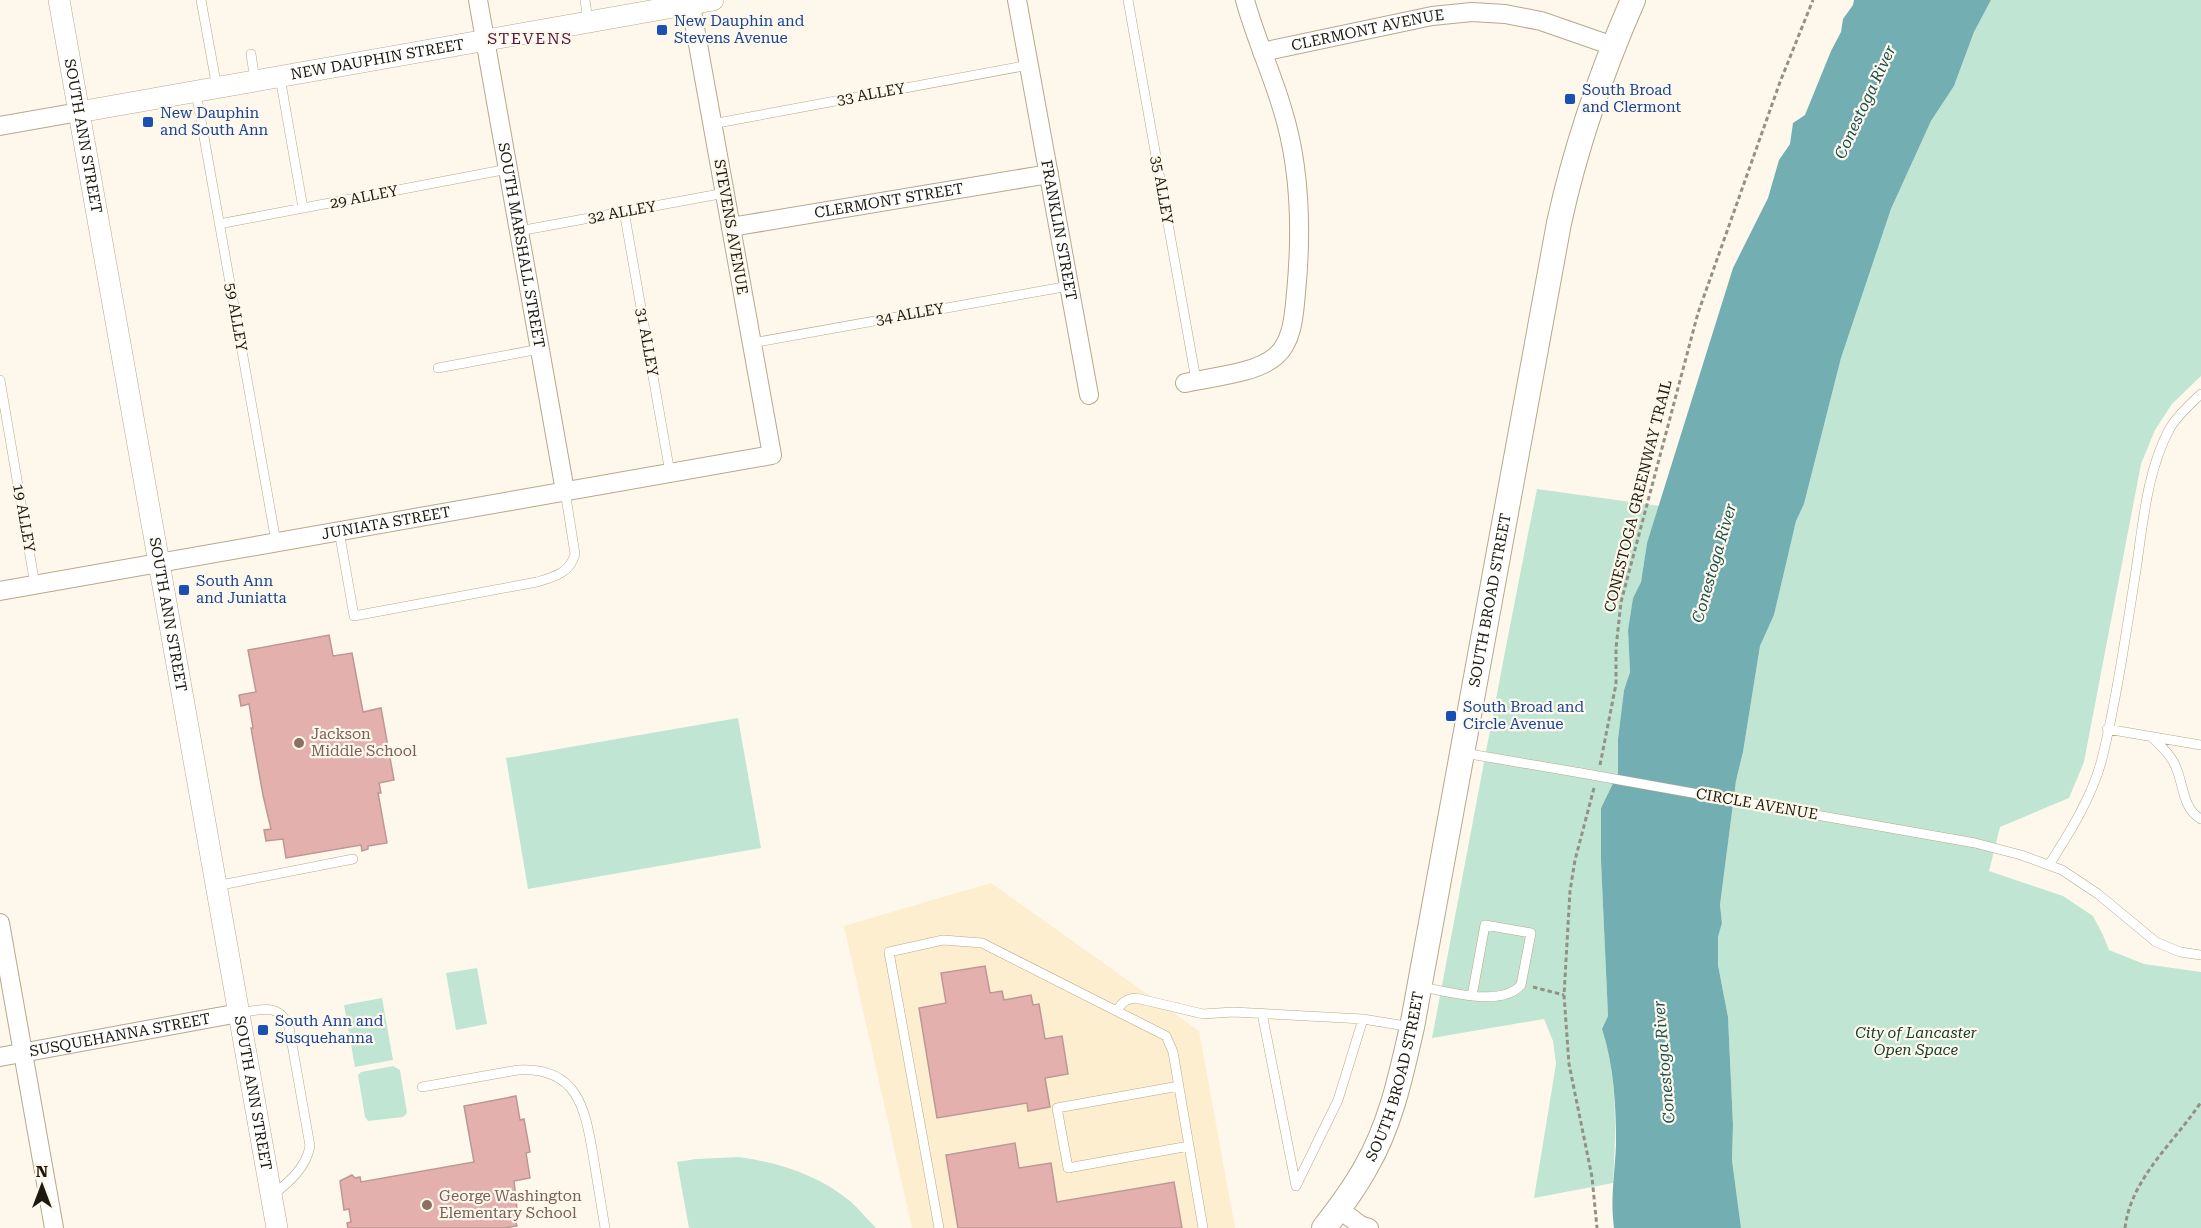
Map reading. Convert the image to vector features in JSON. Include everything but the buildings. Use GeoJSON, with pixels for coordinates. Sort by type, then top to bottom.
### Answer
{"type":"FeatureCollection","features":[{"type":"Feature","properties":{"kind":"main road","name":"SOUTH BROAD STREET"},"geometry":{"type":"LineString","coordinates":[[1324,1228],[1367,1166],[1396,1097],[1412,1027],[1559,223],[1581,132],[1633,0]]}},
{"type":"Feature","properties":{"kind":"street","name":"SOUTH ANN STREET"},"geometry":{"type":"LineString","coordinates":[[59,0],[277,1228]]}},
{"type":"Feature","properties":{"kind":"street","name":"SOUTH MARSHALL STREET"},"geometry":{"type":"LineString","coordinates":[[478,0],[565,491]]}},
{"type":"Feature","properties":{"kind":"street","name":"NEW DAUPHIN STREET"},"geometry":{"type":"LineString","coordinates":[[78,112],[485,41],[691,2],[713,0]]}},
{"type":"Feature","properties":{"kind":"street","name":"FRANKLIN STREET"},"geometry":{"type":"LineString","coordinates":[[1017,0],[1089,395]]}},
{"type":"Feature","properties":{"kind":"street"},"geometry":{"type":"LineString","coordinates":[[1190,381],[1261,366],[1285,347],[1290,332],[1300,250],[1300,213],[1291,146],[1283,110],[1245,0]]}},
{"type":"Feature","properties":{"kind":"street","name":"STEVENS AVENUE"},"geometry":{"type":"LineString","coordinates":[[691,2],[771,454]]}},
{"type":"Feature","properties":{"kind":"street","name":"CLERMONT AVENUE"},"geometry":{"type":"LineString","coordinates":[[1262,52],[1432,16],[1472,12],[1505,14],[1541,21],[1613,46]]}},
{"type":"Feature","properties":{"kind":"street"},"geometry":{"type":"LineString","coordinates":[[0,126],[78,112]]}},
{"type":"Feature","properties":{"kind":"street","name":"CLERMONT STREET"},"geometry":{"type":"LineString","coordinates":[[731,227],[1048,174]]}},
{"type":"Feature","properties":{"kind":"street","name":"JUNIATA STREET"},"geometry":{"type":"LineString","coordinates":[[0,591],[771,454]]}},
{"type":"Feature","properties":{"kind":"street"},"geometry":{"type":"LineString","coordinates":[[0,923],[54,1228]]}},
{"type":"Feature","properties":{"kind":"street","name":"SUSQUEHANNA STREET"},"geometry":{"type":"LineString","coordinates":[[0,1057],[238,1013]]}},
{"type":"Feature","properties":{"kind":"street"},"geometry":{"type":"LineString","coordinates":[[1339,1209],[1360,1225],[1369,1228]]}},
{"type":"Feature","properties":{"kind":"lane"},"geometry":{"type":"LineString","coordinates":[[201,0],[217,88]]}},
{"type":"Feature","properties":{"kind":"lane"},"geometry":{"type":"LineString","coordinates":[[585,0],[588,22]]}},
{"type":"Feature","properties":{"kind":"lane","name":"35 ALLEY"},"geometry":{"type":"LineString","coordinates":[[1128,0],[1190,381]]}},
{"type":"Feature","properties":{"kind":"lane"},"geometry":{"type":"LineString","coordinates":[[252,54],[255,81]]}},
{"type":"Feature","properties":{"kind":"lane","name":"33 ALLEY"},"geometry":{"type":"LineString","coordinates":[[712,124],[1029,65]]}},
{"type":"Feature","properties":{"kind":"lane"},"geometry":{"type":"LineString","coordinates":[[280,77],[303,208]]}},
{"type":"Feature","properties":{"kind":"lane","name":"59 ALLEY"},"geometry":{"type":"LineString","coordinates":[[196,92],[276,542]]}},
{"type":"Feature","properties":{"kind":"lane","name":"29 ALLEY"},"geometry":{"type":"LineString","coordinates":[[219,224],[508,169]]}},
{"type":"Feature","properties":{"kind":"lane","name":"32 ALLEY"},"geometry":{"type":"LineString","coordinates":[[519,231],[725,193]]}},
{"type":"Feature","properties":{"kind":"lane","name":"31 ALLEY"},"geometry":{"type":"LineString","coordinates":[[624,211],[670,472]]}},
{"type":"Feature","properties":{"kind":"lane","name":"34 ALLEY"},"geometry":{"type":"LineString","coordinates":[[752,343],[1069,286]]}},
{"type":"Feature","properties":{"kind":"lane"},"geometry":{"type":"LineString","coordinates":[[438,368],[540,349]]}},
{"type":"Feature","properties":{"kind":"lane","name":"19 ALLEY"},"geometry":{"type":"LineString","coordinates":[[0,380],[36,585]]}},
{"type":"Feature","properties":{"kind":"lane"},"geometry":{"type":"LineString","coordinates":[[2049,865],[2085,802],[2101,761],[2126,637],[2144,514],[2154,469],[2171,427],[2201,394]]}},
{"type":"Feature","properties":{"kind":"lane"},"geometry":{"type":"LineString","coordinates":[[339,531],[354,616],[537,582],[556,576],[573,562],[575,554],[565,491]]}},
{"type":"Feature","properties":{"kind":"lane"},"geometry":{"type":"LineString","coordinates":[[2108,729],[2201,744]]}},
{"type":"Feature","properties":{"kind":"lane"},"geometry":{"type":"LineString","coordinates":[[2152,737],[2168,753],[2175,765],[2188,805],[2201,819]]}},
{"type":"Feature","properties":{"kind":"lane","name":"CIRCLE AVENUE"},"geometry":{"type":"LineString","coordinates":[[1462,753],[1975,843],[2062,870],[2098,894],[2156,942],[2180,952],[2201,955]]}},
{"type":"Feature","properties":{"kind":"lane"},"geometry":{"type":"LineString","coordinates":[[216,886],[353,860]]}},
{"type":"Feature","properties":{"kind":"lane"},"geometry":{"type":"LineString","coordinates":[[1419,987],[1472,996],[1506,995],[1516,991],[1522,979],[1531,933],[1485,925],[1472,996]]}},
{"type":"Feature","properties":{"kind":"lane"},"geometry":{"type":"LineString","coordinates":[[939,1228],[888,952],[943,940],[982,943],[1166,1036],[1173,1052],[1203,1228]]}},
{"type":"Feature","properties":{"kind":"lane"},"geometry":{"type":"LineString","coordinates":[[1117,1011],[1122,1002],[1136,998],[1203,1014],[1233,1012],[1363,1019],[1412,1027]]}},
{"type":"Feature","properties":{"kind":"lane"},"geometry":{"type":"LineString","coordinates":[[238,1013],[274,1009],[286,1020],[309,1136],[308,1156],[300,1170],[271,1197]]}},
{"type":"Feature","properties":{"kind":"lane"},"geometry":{"type":"LineString","coordinates":[[1262,1013],[1296,1186],[1338,1100],[1363,1019]]}},
{"type":"Feature","properties":{"kind":"lane"},"geometry":{"type":"LineString","coordinates":[[422,1087],[518,1070],[534,1069],[561,1078],[574,1090],[582,1103],[606,1228]]}},
{"type":"Feature","properties":{"kind":"lane"},"geometry":{"type":"LineString","coordinates":[[1179,1086],[1057,1108],[1068,1168],[1189,1146]]}},
{"type":"Feature","properties":{"kind":"path","name":"CONESTOGA GREENWAY TRAIL"},"geometry":{"type":"LineString","coordinates":[[1599,768],[1616,684],[1616,648],[1621,602],[1698,314],[1780,82],[1813,0]]}},
{"type":"Feature","properties":{"kind":"path"},"geometry":{"type":"LineString","coordinates":[[1596,778],[1575,860],[1570,891],[1563,995],[1569,1065],[1592,1177],[1597,1228]]}},
{"type":"Feature","properties":{"kind":"path"},"geometry":{"type":"LineString","coordinates":[[1533,987],[1563,995]]}},
{"type":"Feature","properties":{"kind":"path"},"geometry":{"type":"LineString","coordinates":[[2125,1228],[2126,1215],[2136,1189],[2201,1102]]}},
{"type":"Feature","properties":{"kind":"shaded area"},"geometry":{"type":"Polygon","coordinates":[[[991,883],[1199,1031],[1235,1228],[912,1228],[844,926],[991,883]]]}},
{"type":"Feature","properties":{"kind":"green space","name":"City of Lancaster Open Space"},"geometry":{"type":"Polygon","coordinates":[[[1991,0],[2201,0],[2201,376],[2172,404],[2155,430],[2141,464],[2084,762],[2069,798],[2000,827],[1989,871],[2063,896],[2093,916],[2109,950],[2144,964],[2201,972],[2201,1228],[1741,1228],[1732,1160],[1733,1125],[1728,1017],[1718,965],[1718,937],[1722,923],[1720,905],[1736,781],[1743,752],[1760,646],[1774,615],[1796,520],[1804,504],[1841,358],[1891,209],[1931,121],[1954,86],[1974,32],[1991,0]]]}},
{"type":"Feature","properties":{"kind":"green space"},"geometry":{"type":"Polygon","coordinates":[[[1537,489],[1660,506],[1647,543],[1641,582],[1633,598],[1628,630],[1630,672],[1624,690],[1618,739],[1618,773],[1601,808],[1608,1016],[1602,1029],[1613,1086],[1615,1125],[1613,1183],[1534,1198],[1556,1064],[1553,1041],[1544,1019],[1432,1038],[1537,489]]]}},
{"type":"Feature","properties":{"kind":"green space"},"geometry":{"type":"Polygon","coordinates":[[[738,718],[761,848],[528,889],[506,758],[738,718]]]}},
{"type":"Feature","properties":{"kind":"green space"},"geometry":{"type":"Polygon","coordinates":[[[477,968],[487,1024],[456,1030],[446,973],[477,968]]]}},
{"type":"Feature","properties":{"kind":"green space"},"geometry":{"type":"Polygon","coordinates":[[[382,998],[393,1060],[355,1067],[344,1005],[382,998]]]}},
{"type":"Feature","properties":{"kind":"green space"},"geometry":{"type":"Polygon","coordinates":[[[393,1066],[400,1070],[407,1113],[403,1117],[368,1121],[365,1117],[358,1075],[361,1072],[393,1066]]]}},
{"type":"Feature","properties":{"kind":"green space"},"geometry":{"type":"Polygon","coordinates":[[[739,1157],[784,1167],[812,1177],[850,1201],[876,1228],[689,1228],[677,1162],[739,1157]]]}},
{"type":"Feature","properties":{"kind":"water","name":"Conestoga River"},"geometry":{"type":"Polygon","coordinates":[[[1854,0],[1991,0],[1974,32],[1954,86],[1931,121],[1891,209],[1841,358],[1804,504],[1796,521],[1774,615],[1760,646],[1743,752],[1736,781],[1720,905],[1722,923],[1718,937],[1718,965],[1728,1017],[1733,1125],[1732,1160],[1741,1228],[1614,1228],[1612,1206],[1616,1144],[1615,1101],[1612,1072],[1602,1029],[1608,1016],[1601,808],[1618,773],[1618,739],[1624,690],[1630,672],[1628,630],[1633,598],[1641,582],[1647,543],[1733,268],[1768,198],[1779,160],[1790,144],[1793,123],[1805,115],[1841,32],[1843,19],[1854,0]]]}},
{"type":"Feature","properties":{"kind":"place","name":"New Dauphin and Stevens Avenue"},"geometry":{"type":"Point","coordinates":[662,30]}},
{"type":"Feature","properties":{"kind":"place","name":"South Broad and Clermont"},"geometry":{"type":"Point","coordinates":[1570,99]}},
{"type":"Feature","properties":{"kind":"place","name":"New Dauphin and South Ann"},"geometry":{"type":"Point","coordinates":[148,122]}},
{"type":"Feature","properties":{"kind":"place","name":"South Ann and Juniatta"},"geometry":{"type":"Point","coordinates":[184,590]}},
{"type":"Feature","properties":{"kind":"place","name":"South Broad and Circle Avenue"},"geometry":{"type":"Point","coordinates":[1451,716]}},
{"type":"Feature","properties":{"kind":"place","name":"Jackson Middle School"},"geometry":{"type":"Point","coordinates":[299,743]}},
{"type":"Feature","properties":{"kind":"place","name":"South Ann and Susquehanna"},"geometry":{"type":"Point","coordinates":[263,1030]}},
{"type":"Feature","properties":{"kind":"place","name":"George Washington Elementary School"},"geometry":{"type":"Point","coordinates":[427,1205]}},
{"type":"Feature","properties":{"kind":"district","name":"STEVENS"},"geometry":{"type":"Point","coordinates":[530,38]}}]}
